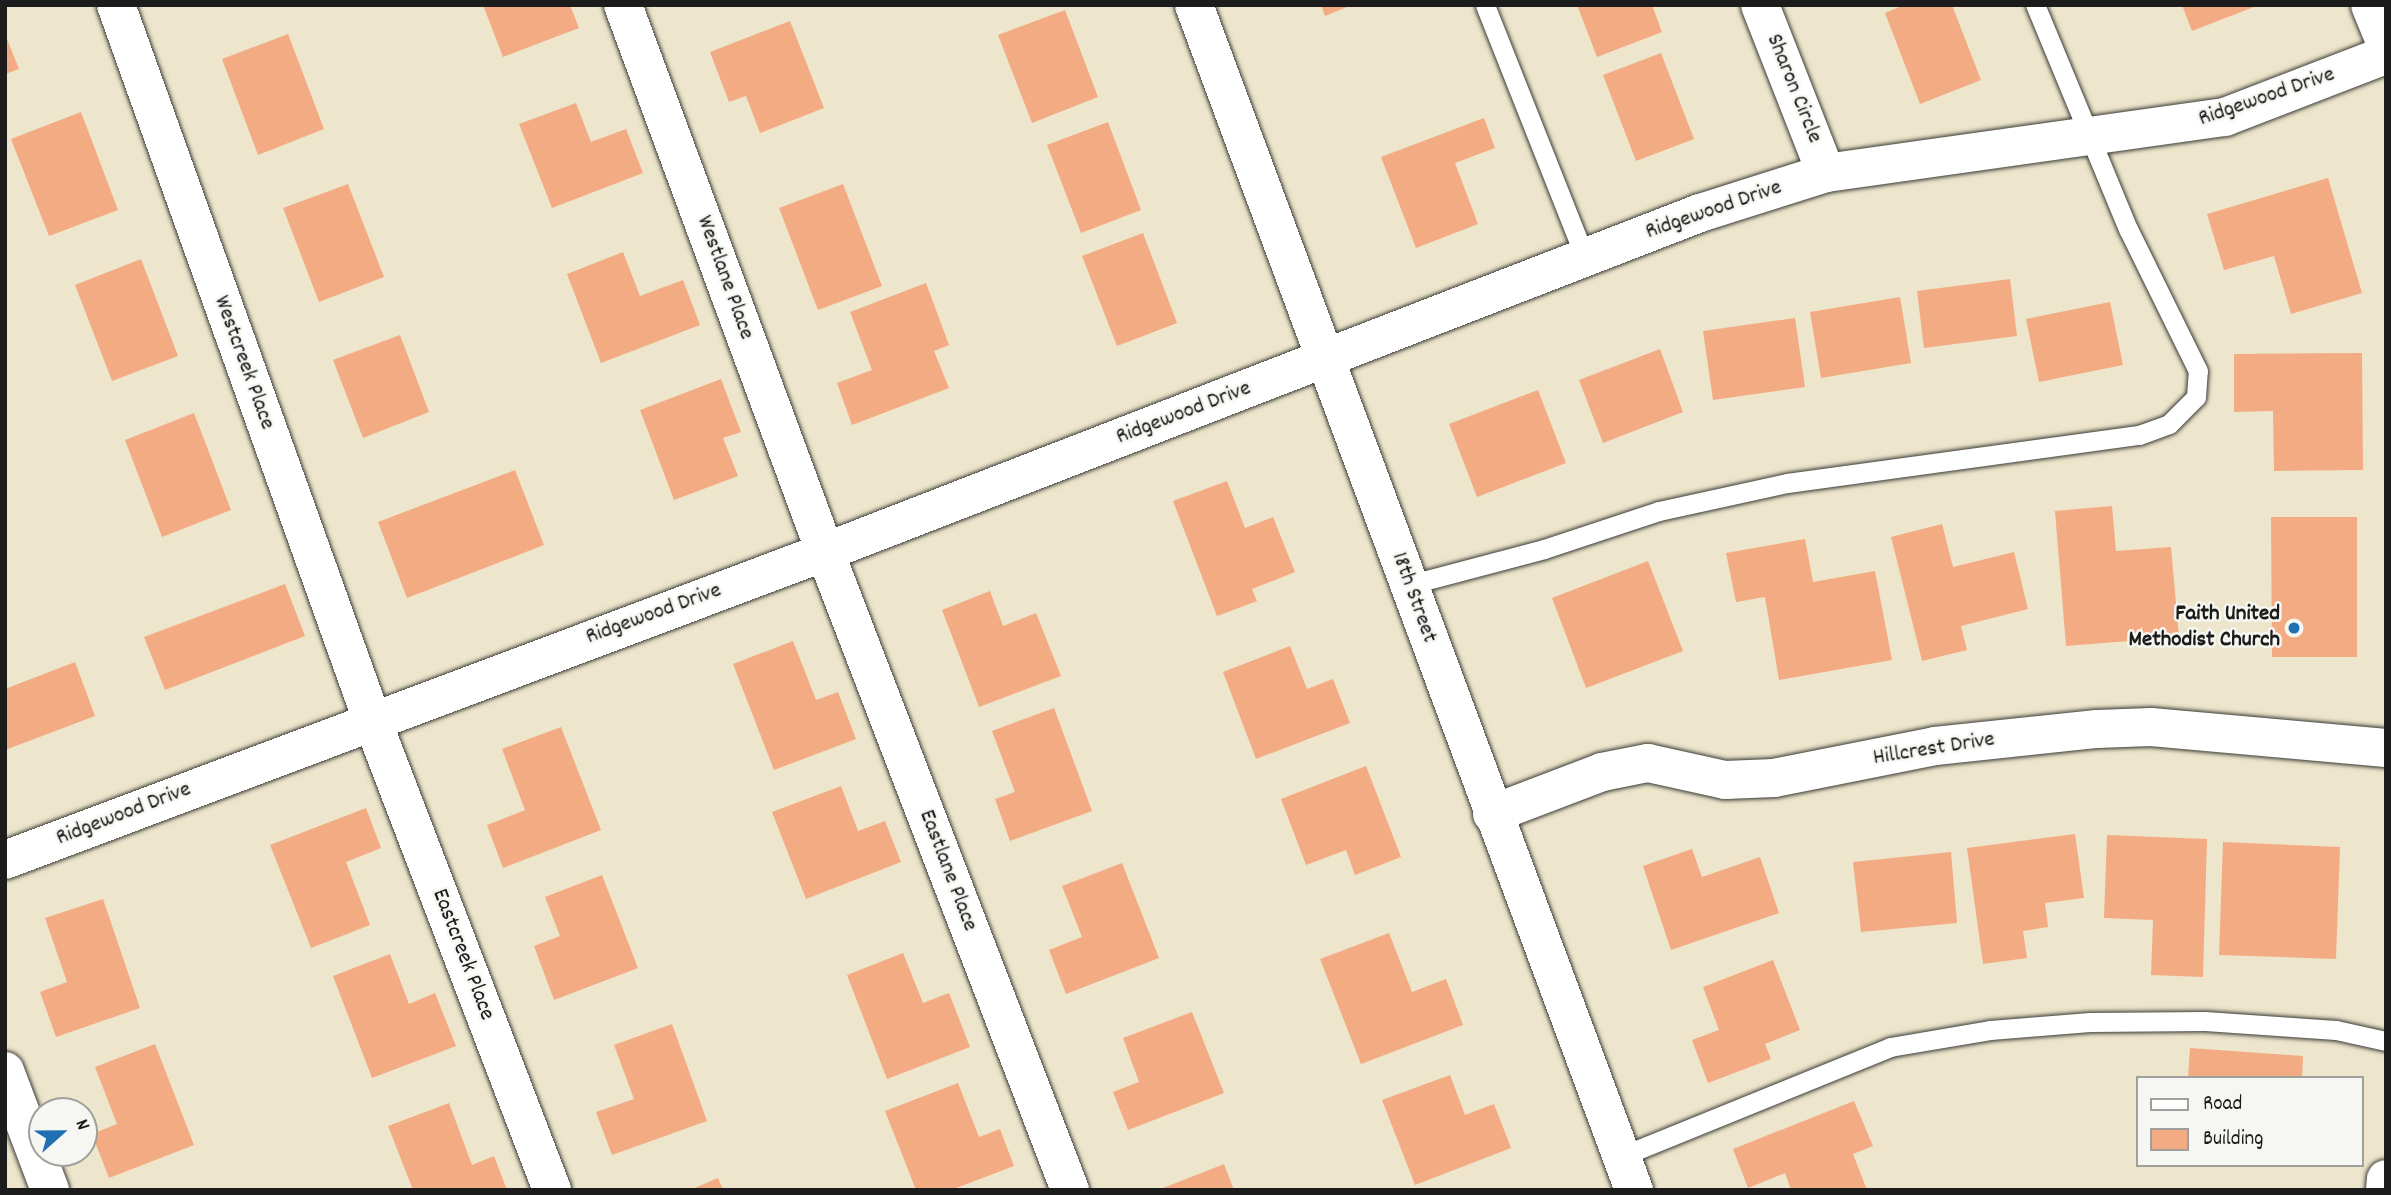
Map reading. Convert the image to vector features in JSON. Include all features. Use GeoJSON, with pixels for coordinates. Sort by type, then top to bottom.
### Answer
{"type":"FeatureCollection","features":[{"type":"Feature","properties":{"kind":"street","name":"Westcreek Place"},"geometry":{"type":"LineString","coordinates":[[116,5],[372,720]]}},
{"type":"Feature","properties":{"kind":"street","name":"Westlane Place"},"geometry":{"type":"LineString","coordinates":[[623,5],[825,552]]}},
{"type":"Feature","properties":{"kind":"street","name":"18th Street"},"geometry":{"type":"LineString","coordinates":[[1194,5],[1492,814],[1628,1173]]}},
{"type":"Feature","properties":{"kind":"street","name":"Sharon Circle"},"geometry":{"type":"LineString","coordinates":[[1760,5],[1826,173]]}},
{"type":"Feature","properties":{"kind":"street"},"geometry":{"type":"LineString","coordinates":[[2370,5],[2386,44]]}},
{"type":"Feature","properties":{"kind":"street","name":"Ridgewood Drive"},"geometry":{"type":"LineString","coordinates":[[5,860],[825,552],[1700,213],[1826,173],[2225,117],[2386,55]]}},
{"type":"Feature","properties":{"kind":"street","name":"Eastlane Place"},"geometry":{"type":"LineString","coordinates":[[825,552],[1070,1190]]}},
{"type":"Feature","properties":{"kind":"street","name":"Eastcreek Place"},"geometry":{"type":"LineString","coordinates":[[372,720],[552,1190]]}},
{"type":"Feature","properties":{"kind":"street","name":"Hillcrest Drive"},"geometry":{"type":"LineString","coordinates":[[1492,814],[1602,772],[1648,763],[1725,780],[1774,778],[1935,746],[2097,729],[2151,727],[2386,748]]}},
{"type":"Feature","properties":{"kind":"street"},"geometry":{"type":"LineString","coordinates":[[5,1071],[50,1190]]}},
{"type":"Feature","properties":{"kind":"street"},"geometry":{"type":"LineString","coordinates":[[2385,1190],[2386,1179]]}},
{"type":"Feature","properties":{"kind":"lane"},"geometry":{"type":"LineString","coordinates":[[1485,5],[1584,258]]}},
{"type":"Feature","properties":{"kind":"lane"},"geometry":{"type":"LineString","coordinates":[[1408,585],[1544,549],[1659,511],[1787,483],[2140,435],[2169,424],[2196,397],[2198,371],[2088,138],[2035,5]]}},
{"type":"Feature","properties":{"kind":"lane"},"geometry":{"type":"LineString","coordinates":[[1628,1173],[1890,1047],[1990,1030],[2090,1022],[2205,1021],[2336,1030],[2386,1041]]}},
{"type":"Feature","properties":{"kind":"building"},"geometry":{"type":"Polygon","coordinates":[[[483,5],[570,5],[579,28],[503,57],[483,5]]]}},
{"type":"Feature","properties":{"kind":"building"},"geometry":{"type":"Polygon","coordinates":[[[1321,5],[1352,5],[1325,16],[1321,5]]]}},
{"type":"Feature","properties":{"kind":"building"},"geometry":{"type":"Polygon","coordinates":[[[1577,5],[1652,5],[1662,32],[1597,57],[1577,5]]]}},
{"type":"Feature","properties":{"kind":"building"},"geometry":{"type":"Polygon","coordinates":[[[1904,5],[1952,5],[1981,80],[1920,104],[1885,13],[1904,5]]]}},
{"type":"Feature","properties":{"kind":"building"},"geometry":{"type":"Polygon","coordinates":[[[2182,5],[2259,5],[2192,31],[2182,5]]]}},
{"type":"Feature","properties":{"kind":"building"},"geometry":{"type":"Polygon","coordinates":[[[1065,10],[1098,97],[1032,123],[998,35],[1065,10]]]}},
{"type":"Feature","properties":{"kind":"building"},"geometry":{"type":"Polygon","coordinates":[[[790,21],[824,108],[760,133],[746,96],[729,102],[710,52],[790,21]]]}},
{"type":"Feature","properties":{"kind":"building"},"geometry":{"type":"Polygon","coordinates":[[[5,34],[19,69],[5,74],[5,34]]]}},
{"type":"Feature","properties":{"kind":"building"},"geometry":{"type":"Polygon","coordinates":[[[288,34],[324,129],[258,155],[222,59],[288,34]]]}},
{"type":"Feature","properties":{"kind":"building"},"geometry":{"type":"Polygon","coordinates":[[[1661,53],[1694,139],[1636,161],[1603,75],[1661,53]]]}},
{"type":"Feature","properties":{"kind":"building"},"geometry":{"type":"Polygon","coordinates":[[[576,103],[591,142],[626,129],[643,173],[552,208],[519,124],[576,103]]]}},
{"type":"Feature","properties":{"kind":"building"},"geometry":{"type":"Polygon","coordinates":[[[81,112],[118,210],[49,236],[11,139],[81,112]]]}},
{"type":"Feature","properties":{"kind":"building"},"geometry":{"type":"Polygon","coordinates":[[[1484,118],[1495,148],[1455,163],[1478,224],[1416,248],[1381,157],[1484,118]]]}},
{"type":"Feature","properties":{"kind":"building"},"geometry":{"type":"Polygon","coordinates":[[[1108,122],[1141,210],[1081,233],[1047,145],[1108,122]]]}},
{"type":"Feature","properties":{"kind":"building"},"geometry":{"type":"Polygon","coordinates":[[[2328,178],[2362,293],[2291,314],[2274,256],[2224,270],[2207,214],[2328,178]]]}},
{"type":"Feature","properties":{"kind":"building"},"geometry":{"type":"Polygon","coordinates":[[[348,184],[384,277],[319,302],[283,208],[348,184]]]}},
{"type":"Feature","properties":{"kind":"building"},"geometry":{"type":"Polygon","coordinates":[[[843,184],[882,286],[818,310],[779,208],[843,184]]]}},
{"type":"Feature","properties":{"kind":"building"},"geometry":{"type":"Polygon","coordinates":[[[1143,233],[1177,323],[1117,346],[1082,256],[1143,233]]]}},
{"type":"Feature","properties":{"kind":"building"},"geometry":{"type":"Polygon","coordinates":[[[623,252],[640,296],[683,280],[700,325],[601,363],[567,274],[623,252]]]}},
{"type":"Feature","properties":{"kind":"building"},"geometry":{"type":"Polygon","coordinates":[[[141,259],[178,356],[112,381],[75,285],[141,259]]]}},
{"type":"Feature","properties":{"kind":"building"},"geometry":{"type":"Polygon","coordinates":[[[2010,279],[2017,336],[1924,348],[1917,291],[2010,279]]]}},
{"type":"Feature","properties":{"kind":"building"},"geometry":{"type":"Polygon","coordinates":[[[926,283],[949,345],[934,351],[949,388],[852,425],[837,383],[872,370],[850,312],[926,283]]]}},
{"type":"Feature","properties":{"kind":"building"},"geometry":{"type":"Polygon","coordinates":[[[1900,297],[1911,363],[1821,378],[1810,312],[1900,297]]]}},
{"type":"Feature","properties":{"kind":"building"},"geometry":{"type":"Polygon","coordinates":[[[2110,302],[2123,365],[2039,382],[2026,319],[2110,302]]]}},
{"type":"Feature","properties":{"kind":"building"},"geometry":{"type":"Polygon","coordinates":[[[1795,318],[1805,387],[1713,400],[1703,331],[1795,318]]]}},
{"type":"Feature","properties":{"kind":"building"},"geometry":{"type":"Polygon","coordinates":[[[400,335],[429,412],[363,438],[333,360],[400,335]]]}},
{"type":"Feature","properties":{"kind":"building"},"geometry":{"type":"Polygon","coordinates":[[[1660,349],[1683,412],[1603,443],[1579,380],[1660,349]]]}},
{"type":"Feature","properties":{"kind":"building"},"geometry":{"type":"Polygon","coordinates":[[[2362,353],[2363,470],[2274,471],[2273,411],[2234,412],[2234,354],[2362,353]]]}},
{"type":"Feature","properties":{"kind":"building"},"geometry":{"type":"Polygon","coordinates":[[[721,379],[741,432],[723,438],[738,476],[674,500],[640,410],[721,379]]]}},
{"type":"Feature","properties":{"kind":"building"},"geometry":{"type":"Polygon","coordinates":[[[1538,390],[1566,463],[1477,497],[1449,424],[1538,390]]]}},
{"type":"Feature","properties":{"kind":"building"},"geometry":{"type":"Polygon","coordinates":[[[194,413],[231,510],[162,537],[125,440],[194,413]]]}},
{"type":"Feature","properties":{"kind":"building"},"geometry":{"type":"Polygon","coordinates":[[[515,470],[544,545],[407,598],[378,522],[515,470]]]}},
{"type":"Feature","properties":{"kind":"building"},"geometry":{"type":"Polygon","coordinates":[[[1227,481],[1245,528],[1273,517],[1295,572],[1252,589],[1257,601],[1217,616],[1173,501],[1227,481]]]}},
{"type":"Feature","properties":{"kind":"building"},"geometry":{"type":"Polygon","coordinates":[[[2112,506],[2116,551],[2171,547],[2179,637],[2066,646],[2055,511],[2112,506]]]}},
{"type":"Feature","properties":{"kind":"building"},"geometry":{"type":"Polygon","coordinates":[[[2271,517],[2357,517],[2357,657],[2272,657],[2271,517]]]}},
{"type":"Feature","properties":{"kind":"building"},"geometry":{"type":"Polygon","coordinates":[[[1942,524],[1953,567],[2014,552],[2028,609],[1961,626],[1967,650],[1922,661],[1891,537],[1942,524]]]}},
{"type":"Feature","properties":{"kind":"building"},"geometry":{"type":"Polygon","coordinates":[[[1805,539],[1813,582],[1875,571],[1892,660],[1779,680],[1765,597],[1736,602],[1726,553],[1805,539]]]}},
{"type":"Feature","properties":{"kind":"building"},"geometry":{"type":"Polygon","coordinates":[[[1648,561],[1683,651],[1586,688],[1552,598],[1648,561]]]}},
{"type":"Feature","properties":{"kind":"building"},"geometry":{"type":"Polygon","coordinates":[[[285,584],[305,636],[165,690],[144,637],[285,584]]]}},
{"type":"Feature","properties":{"kind":"building"},"geometry":{"type":"Polygon","coordinates":[[[990,591],[1003,626],[1036,613],[1061,676],[979,707],[942,610],[990,591]]]}},
{"type":"Feature","properties":{"kind":"building"},"geometry":{"type":"Polygon","coordinates":[[[793,641],[816,700],[838,692],[856,739],[774,770],[733,664],[793,641]]]}},
{"type":"Feature","properties":{"kind":"building"},"geometry":{"type":"Polygon","coordinates":[[[1290,646],[1307,689],[1333,679],[1350,723],[1256,759],[1223,672],[1290,646]]]}},
{"type":"Feature","properties":{"kind":"building"},"geometry":{"type":"Polygon","coordinates":[[[75,662],[95,716],[5,750],[5,689],[75,662]]]}},
{"type":"Feature","properties":{"kind":"building"},"geometry":{"type":"Polygon","coordinates":[[[1054,708],[1092,811],[1010,841],[995,799],[1015,792],[992,731],[1054,708]]]}},
{"type":"Feature","properties":{"kind":"building"},"geometry":{"type":"Polygon","coordinates":[[[561,727],[601,830],[503,868],[487,825],[525,810],[502,749],[561,727]]]}},
{"type":"Feature","properties":{"kind":"building"},"geometry":{"type":"Polygon","coordinates":[[[1366,766],[1401,857],[1355,875],[1346,850],[1306,865],[1281,799],[1366,766]]]}},
{"type":"Feature","properties":{"kind":"building"},"geometry":{"type":"Polygon","coordinates":[[[841,786],[858,831],[885,821],[901,862],[806,899],[772,812],[841,786]]]}},
{"type":"Feature","properties":{"kind":"building"},"geometry":{"type":"Polygon","coordinates":[[[366,808],[381,848],[346,862],[370,925],[311,948],[270,845],[366,808]]]}},
{"type":"Feature","properties":{"kind":"building"},"geometry":{"type":"Polygon","coordinates":[[[2075,834],[2084,898],[2045,903],[2048,927],[2023,931],[2027,958],[1983,964],[1967,848],[2075,834]]]}},
{"type":"Feature","properties":{"kind":"building"},"geometry":{"type":"Polygon","coordinates":[[[2107,835],[2207,839],[2203,977],[2151,975],[2153,920],[2104,918],[2107,835]]]}},
{"type":"Feature","properties":{"kind":"building"},"geometry":{"type":"Polygon","coordinates":[[[2223,842],[2340,847],[2336,959],[2219,955],[2223,842]]]}},
{"type":"Feature","properties":{"kind":"building"},"geometry":{"type":"Polygon","coordinates":[[[1692,849],[1702,877],[1760,857],[1779,913],[1671,950],[1643,866],[1692,849]]]}},
{"type":"Feature","properties":{"kind":"building"},"geometry":{"type":"Polygon","coordinates":[[[1951,852],[1957,923],[1861,932],[1853,862],[1951,852]]]}},
{"type":"Feature","properties":{"kind":"building"},"geometry":{"type":"Polygon","coordinates":[[[1122,863],[1159,958],[1066,994],[1049,950],[1082,937],[1062,886],[1122,863]]]}},
{"type":"Feature","properties":{"kind":"building"},"geometry":{"type":"Polygon","coordinates":[[[602,875],[638,968],[554,1000],[534,946],[560,936],[545,897],[602,875]]]}},
{"type":"Feature","properties":{"kind":"building"},"geometry":{"type":"Polygon","coordinates":[[[103,899],[140,1008],[56,1037],[40,992],[67,982],[45,918],[103,899]]]}},
{"type":"Feature","properties":{"kind":"building"},"geometry":{"type":"Polygon","coordinates":[[[1389,933],[1412,992],[1446,979],[1463,1025],[1361,1064],[1320,959],[1389,933]]]}},
{"type":"Feature","properties":{"kind":"building"},"geometry":{"type":"Polygon","coordinates":[[[903,953],[923,1003],[949,993],[970,1047],[887,1079],[847,975],[903,953]]]}},
{"type":"Feature","properties":{"kind":"building"},"geometry":{"type":"Polygon","coordinates":[[[390,954],[409,1004],[435,993],[456,1046],[372,1078],[333,976],[390,954]]]}},
{"type":"Feature","properties":{"kind":"building"},"geometry":{"type":"Polygon","coordinates":[[[1773,960],[1800,1030],[1765,1044],[1771,1059],[1708,1083],[1692,1040],[1719,1030],[1703,987],[1773,960]]]}},
{"type":"Feature","properties":{"kind":"building"},"geometry":{"type":"Polygon","coordinates":[[[1192,1012],[1224,1093],[1128,1130],[1113,1092],[1139,1082],[1123,1038],[1192,1012]]]}},
{"type":"Feature","properties":{"kind":"building"},"geometry":{"type":"Polygon","coordinates":[[[672,1024],[707,1121],[612,1155],[596,1112],[634,1099],[614,1045],[672,1024]]]}},
{"type":"Feature","properties":{"kind":"building"},"geometry":{"type":"Polygon","coordinates":[[[155,1044],[194,1145],[109,1178],[98,1150],[98,1132],[117,1124],[95,1067],[155,1044]]]}},
{"type":"Feature","properties":{"kind":"building"},"geometry":{"type":"Polygon","coordinates":[[[2190,1048],[2303,1056],[2302,1076],[2188,1076],[2190,1048]]]}},
{"type":"Feature","properties":{"kind":"building"},"geometry":{"type":"Polygon","coordinates":[[[1450,1075],[1465,1115],[1494,1104],[1511,1148],[1415,1185],[1382,1100],[1450,1075]]]}},
{"type":"Feature","properties":{"kind":"building"},"geometry":{"type":"Polygon","coordinates":[[[958,1083],[979,1137],[1000,1129],[1014,1166],[951,1190],[916,1190],[885,1111],[958,1083]]]}},
{"type":"Feature","properties":{"kind":"building"},"geometry":{"type":"Polygon","coordinates":[[[1854,1101],[1873,1146],[1853,1154],[1867,1190],[1791,1190],[1785,1173],[1748,1188],[1733,1149],[1854,1101]]]}},
{"type":"Feature","properties":{"kind":"building"},"geometry":{"type":"Polygon","coordinates":[[[449,1103],[472,1165],[494,1156],[507,1190],[413,1190],[388,1126],[449,1103]]]}},
{"type":"Feature","properties":{"kind":"building"},"geometry":{"type":"Polygon","coordinates":[[[1224,1164],[1234,1190],[1158,1190],[1224,1164]]]}},
{"type":"Feature","properties":{"kind":"building"},"geometry":{"type":"Polygon","coordinates":[[[718,1178],[723,1190],[690,1190],[718,1178]]]}},
{"type":"Feature","properties":{"kind":"place","name":"Faith United Methodist Church"},"geometry":{"type":"Point","coordinates":[2294,628]}}]}
